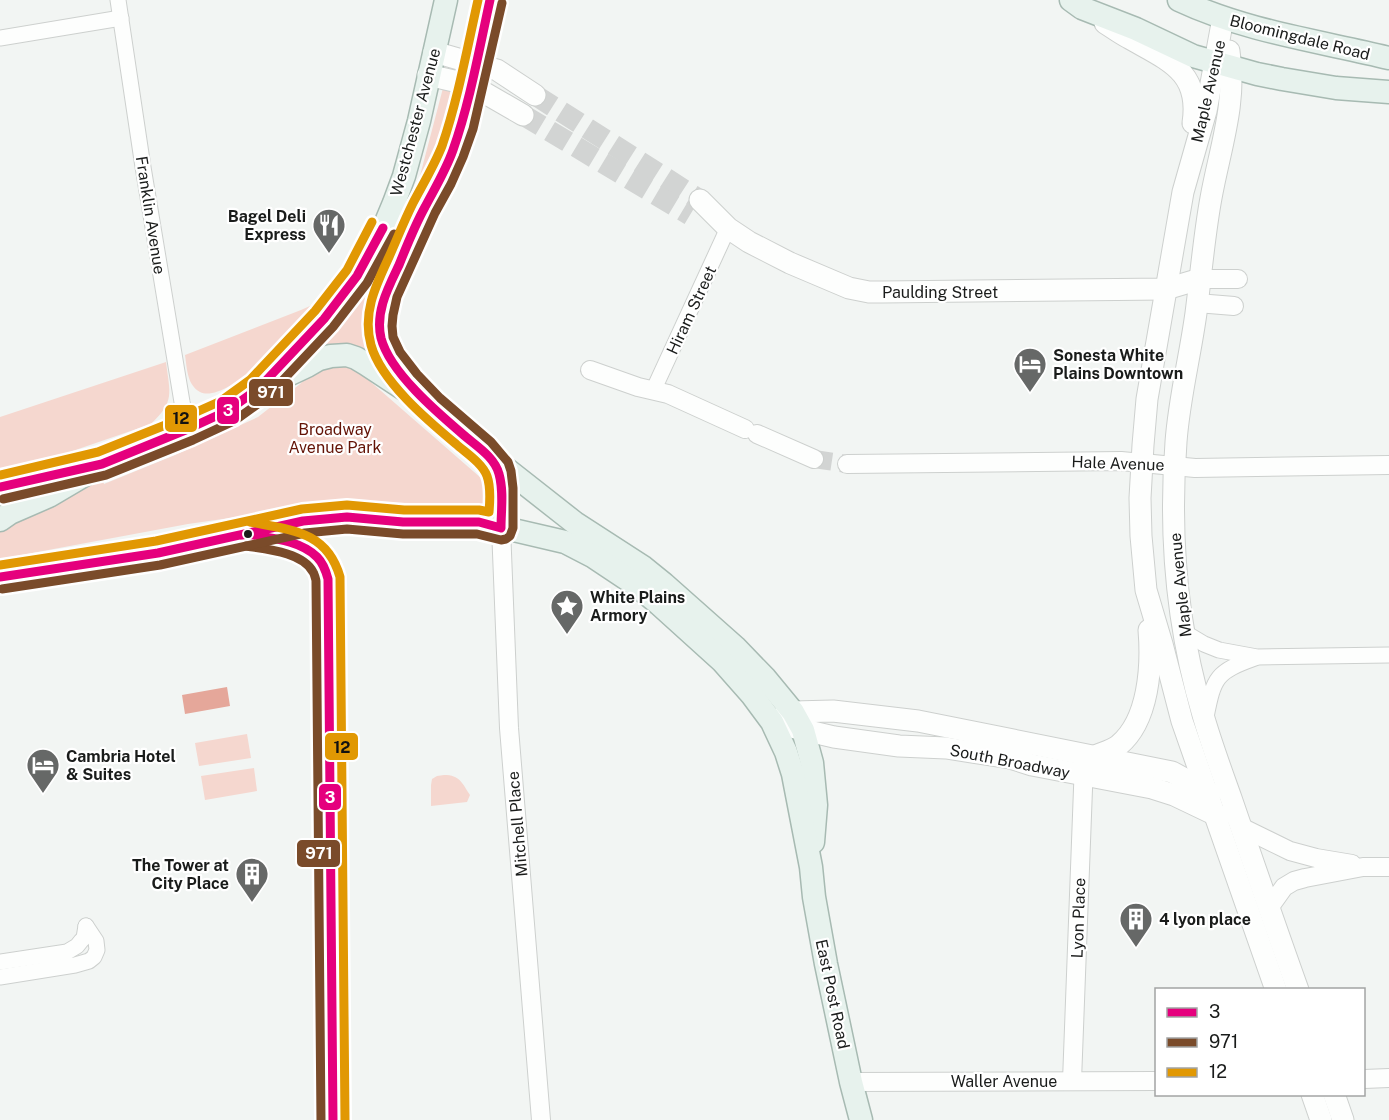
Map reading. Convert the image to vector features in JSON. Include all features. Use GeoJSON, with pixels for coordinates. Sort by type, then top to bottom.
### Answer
{"type":"FeatureCollection","features":[{"type":"Feature","properties":{"kind":"main road","name":"Westchester Avenue"},"geometry":{"type":"LineString","coordinates":[[0,487],[102,464],[227,411],[258,389],[324,319],[357,276],[394,203],[419,121],[446,0]]}},
{"type":"Feature","properties":{"kind":"main road","name":"Westchester Avenue"},"geometry":{"type":"LineString","coordinates":[[436,410],[391,360],[384,348],[380,321],[382,306],[392,279],[452,153],[461,126],[490,0]]}},
{"type":"Feature","properties":{"kind":"main road","name":"Bloomingdale Road"},"geometry":{"type":"LineString","coordinates":[[1179,0],[1223,18],[1389,58]]}},
{"type":"Feature","properties":{"kind":"main road"},"geometry":{"type":"LineString","coordinates":[[1076,4],[1193,56],[1223,65],[1309,84],[1389,92]]}},
{"type":"Feature","properties":{"kind":"main road"},"geometry":{"type":"LineString","coordinates":[[1076,4],[1172,63],[1188,80],[1194,98],[1194,117],[1183,192]]}},
{"type":"Feature","properties":{"kind":"main road","name":"Maple Avenue"},"geometry":{"type":"LineString","coordinates":[[1223,18],[1223,65],[1232,96],[1211,198],[1197,303],[1182,388],[1173,492],[1177,581],[1184,632],[1205,723],[1297,988]]}},
{"type":"Feature","properties":{"kind":"main road"},"geometry":{"type":"LineString","coordinates":[[434,52],[473,74],[523,115]]}},
{"type":"Feature","properties":{"kind":"main road","name":"Maple Avenue"},"geometry":{"type":"LineString","coordinates":[[1223,65],[1211,77],[1206,111],[1183,192],[1166,289],[1147,399],[1142,462],[1141,536],[1146,590],[1182,722],[1275,988]]}},
{"type":"Feature","properties":{"kind":"main road"},"geometry":{"type":"LineString","coordinates":[[428,75],[473,74],[497,70],[536,95]]}},
{"type":"Feature","properties":{"kind":"main road","name":"Paulding Street"},"geometry":{"type":"LineString","coordinates":[[695,207],[749,242],[860,291],[1166,289],[1200,279]]}},
{"type":"Feature","properties":{"kind":"main road","name":"Paulding Street"},"geometry":{"type":"LineString","coordinates":[[1166,289],[1197,303]]}},
{"type":"Feature","properties":{"kind":"main road"},"geometry":{"type":"LineString","coordinates":[[258,389],[318,359],[347,355],[366,364],[436,410],[477,446],[575,523],[643,567],[664,584],[746,658],[765,678],[798,721]]}},
{"type":"Feature","properties":{"kind":"main road"},"geometry":{"type":"LineString","coordinates":[[477,446],[497,467],[500,476],[501,528]]}},
{"type":"Feature","properties":{"kind":"main road"},"geometry":{"type":"LineString","coordinates":[[0,520],[10,513],[49,496],[102,464]]}},
{"type":"Feature","properties":{"kind":"main road"},"geometry":{"type":"LineString","coordinates":[[0,577],[158,553],[303,521],[347,517],[403,522],[479,522],[565,542],[594,557],[636,585],[674,616],[722,661],[772,722]]}},
{"type":"Feature","properties":{"kind":"main road"},"geometry":{"type":"LineString","coordinates":[[248,534],[299,545],[309,550],[323,564],[328,577],[333,1120]]}},
{"type":"Feature","properties":{"kind":"main road"},"geometry":{"type":"LineString","coordinates":[[1087,762],[1120,744],[1139,718],[1149,673],[1150,645],[1146,590]]}},
{"type":"Feature","properties":{"kind":"main road","name":"South Broadway"},"geometry":{"type":"LineString","coordinates":[[772,722],[798,721],[840,712],[918,721],[1087,762],[1172,772],[1205,790],[1241,827]]}},
{"type":"Feature","properties":{"kind":"main road","name":"East Post Road"},"geometry":{"type":"LineString","coordinates":[[798,721],[813,763],[816,805],[811,867]]}},
{"type":"Feature","properties":{"kind":"main road","name":"East Post Road"},"geometry":{"type":"LineString","coordinates":[[772,722],[788,756],[793,774],[811,867],[819,930],[861,1120]]}},
{"type":"Feature","properties":{"kind":"main road","name":"South Broadway"},"geometry":{"type":"LineString","coordinates":[[1087,762],[1174,795],[1241,827]]}},
{"type":"Feature","properties":{"kind":"main road"},"geometry":{"type":"LineString","coordinates":[[1312,1096],[1321,1120]]}},
{"type":"Feature","properties":{"kind":"main road"},"geometry":{"type":"LineString","coordinates":[[1334,1096],[1343,1120]]}},
{"type":"Feature","properties":{"kind":"street","name":"Franklin Avenue"},"geometry":{"type":"LineString","coordinates":[[118,0],[148,198],[188,429]]}},
{"type":"Feature","properties":{"kind":"street"},"geometry":{"type":"LineString","coordinates":[[0,38],[121,18]]}},
{"type":"Feature","properties":{"kind":"street","name":"Hiram Street"},"geometry":{"type":"LineString","coordinates":[[653,391],[728,228]]}},
{"type":"Feature","properties":{"kind":"street","name":"Paulding Street"},"geometry":{"type":"LineString","coordinates":[[1200,279],[1238,279]]}},
{"type":"Feature","properties":{"kind":"street","name":"Paulding Street"},"geometry":{"type":"LineString","coordinates":[[1197,303],[1234,306]]}},
{"type":"Feature","properties":{"kind":"street"},"geometry":{"type":"LineString","coordinates":[[590,370],[638,387],[668,394],[814,459]]}},
{"type":"Feature","properties":{"kind":"street","name":"Hale Avenue"},"geometry":{"type":"LineString","coordinates":[[847,464],[1121,460],[1195,468],[1389,465]]}},
{"type":"Feature","properties":{"kind":"street","name":"Mitchell Place"},"geometry":{"type":"LineString","coordinates":[[501,528],[509,728],[541,1120]]}},
{"type":"Feature","properties":{"kind":"street"},"geometry":{"type":"LineString","coordinates":[[1184,632],[1219,650],[1257,657],[1389,655]]}},
{"type":"Feature","properties":{"kind":"street"},"geometry":{"type":"LineString","coordinates":[[1205,723],[1211,692],[1220,676],[1236,664],[1257,657]]}},
{"type":"Feature","properties":{"kind":"street","name":"Lyon Place"},"geometry":{"type":"LineString","coordinates":[[1072,1081],[1087,762]]}},
{"type":"Feature","properties":{"kind":"street","name":"South Broadway"},"geometry":{"type":"LineString","coordinates":[[1241,827],[1290,851],[1363,867]]}},
{"type":"Feature","properties":{"kind":"street","name":"South Broadway"},"geometry":{"type":"LineString","coordinates":[[1269,908],[1284,887],[1294,881],[1363,867],[1389,867]]}},
{"type":"Feature","properties":{"kind":"street"},"geometry":{"type":"LineString","coordinates":[[0,962],[67,952],[84,938],[86,926],[96,941],[97,950],[94,957],[88,961],[0,977]]}},
{"type":"Feature","properties":{"kind":"street"},"geometry":{"type":"LineString","coordinates":[[1365,1079],[1389,1078]]}},
{"type":"Feature","properties":{"kind":"street","name":"Waller Avenue"},"geometry":{"type":"LineString","coordinates":[[851,1082],[1155,1081]]}},
{"type":"Feature","properties":{"kind":"green space","name":"Broadway Avenue Park"},"geometry":{"type":"Polygon","coordinates":[[[443,88],[452,89],[453,93],[438,149],[424,188],[379,359],[365,377],[481,478],[487,490],[484,503],[342,502],[188,524],[0,559],[0,501],[98,465],[104,484],[175,455],[258,417],[311,373],[312,353],[362,296],[398,235],[416,191],[443,88]]]}},
{"type":"Feature","properties":{"kind":"green space"},"geometry":{"type":"Polygon","coordinates":[[[323,302],[265,360],[228,387],[213,393],[200,392],[192,385],[188,376],[185,355],[323,302]]]}},
{"type":"Feature","properties":{"kind":"green space"},"geometry":{"type":"Polygon","coordinates":[[[166,362],[169,396],[164,409],[151,424],[0,476],[0,417],[166,362]]]}},
{"type":"Feature","properties":{"kind":"green space"},"geometry":{"type":"Polygon","coordinates":[[[247,734],[251,758],[199,766],[195,743],[247,734]]]}},
{"type":"Feature","properties":{"kind":"green space"},"geometry":{"type":"Polygon","coordinates":[[[254,768],[257,791],[205,800],[201,776],[254,768]]]}},
{"type":"Feature","properties":{"kind":"green space"},"geometry":{"type":"Polygon","coordinates":[[[444,775],[454,776],[462,783],[470,795],[467,802],[431,806],[432,779],[444,775]]]}},
{"type":"Feature","properties":{"kind":"shaded area"},"geometry":{"type":"Polygon","coordinates":[[[227,687],[230,706],[185,714],[182,695],[227,687]]]}},
{"type":"Feature","properties":{"kind":"tunnel"},"geometry":{"type":"LineString","coordinates":[[535,95],[700,200]]}},
{"type":"Feature","properties":{"kind":"tunnel"},"geometry":{"type":"LineString","coordinates":[[523,115],[690,215]]}},
{"type":"Feature","properties":{"kind":"tunnel"},"geometry":{"type":"LineString","coordinates":[[814,459],[847,464]]}},
{"type":"Feature","properties":{"kind":"transit line","name":"12"},"geometry":{"type":"LineString","coordinates":[[0,565],[156,541],[302,509],[347,505],[404,510],[489,512],[490,489],[485,471],[419,412],[384,372],[371,345],[368,322],[369,310],[379,278],[442,146],[458,92],[478,0]]}},
{"type":"Feature","properties":{"kind":"transit line","name":"3"},"geometry":{"type":"LineString","coordinates":[[0,577],[158,553],[303,521],[347,517],[403,522],[479,522],[501,528],[501,487],[494,463],[405,379],[386,351],[380,328],[381,310],[387,291],[414,228],[453,150],[469,95],[490,0]]}},
{"type":"Feature","properties":{"kind":"transit line","name":"971"},"geometry":{"type":"LineString","coordinates":[[2,589],[160,565],[305,533],[347,529],[403,534],[477,534],[501,540],[510,536],[513,528],[513,488],[508,462],[491,442],[440,398],[417,374],[400,352],[393,337],[392,326],[397,297],[435,213],[451,184],[473,129],[502,3]]}},
{"type":"Feature","properties":{"kind":"transit line","name":"12"},"geometry":{"type":"LineString","coordinates":[[0,475],[98,452],[221,401],[250,380],[315,311],[347,270],[372,222]]}},
{"type":"Feature","properties":{"kind":"transit line","name":"3"},"geometry":{"type":"LineString","coordinates":[[0,487],[102,464],[227,411],[258,389],[324,319],[357,276],[383,228]]}},
{"type":"Feature","properties":{"kind":"transit line","name":"971"},"geometry":{"type":"LineString","coordinates":[[3,499],[106,475],[234,421],[266,398],[333,327],[367,283],[394,234]]}},
{"type":"Feature","properties":{"kind":"transit line","name":"12"},"geometry":{"type":"LineString","coordinates":[[250,522],[293,531],[317,541],[334,562],[340,577],[345,1120]]}},
{"type":"Feature","properties":{"kind":"transit line","name":"3"},"geometry":{"type":"LineString","coordinates":[[242,535],[248,534],[293,543],[310,551],[319,559],[328,579],[333,1120]]}},
{"type":"Feature","properties":{"kind":"transit line","name":"971"},"geometry":{"type":"LineString","coordinates":[[246,546],[273,550],[301,560],[308,565],[316,581],[321,1120]]}},
{"type":"Feature","properties":{"kind":"place","name":"Bagel Deli Express"},"geometry":{"type":"Point","coordinates":[329,254]}},
{"type":"Feature","properties":{"kind":"place","name":"Sonesta White Plains Downtown"},"geometry":{"type":"Point","coordinates":[1030,393]}},
{"type":"Feature","properties":{"kind":"place","name":"White Plains Armory"},"geometry":{"type":"Point","coordinates":[567,635]}},
{"type":"Feature","properties":{"kind":"place","name":"Cambria Hotel & Suites"},"geometry":{"type":"Point","coordinates":[43,794]}},
{"type":"Feature","properties":{"kind":"place","name":"The Tower at City Place"},"geometry":{"type":"Point","coordinates":[252,903]}},
{"type":"Feature","properties":{"kind":"place","name":"4 lyon place"},"geometry":{"type":"Point","coordinates":[1136,948]}}]}
